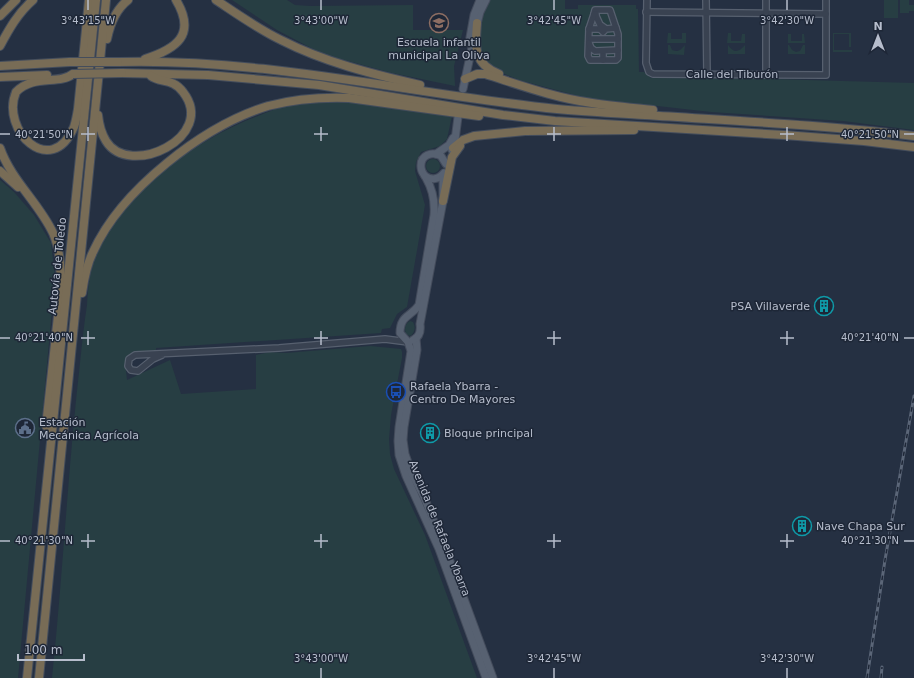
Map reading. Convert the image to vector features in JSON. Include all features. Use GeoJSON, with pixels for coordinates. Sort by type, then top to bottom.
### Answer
{"type":"FeatureCollection","features":[{"type":"Feature","properties":{"kind":"highway"},"geometry":{"type":"LineString","coordinates":[[0,16],[16,0]]}},
{"type":"Feature","properties":{"kind":"highway"},"geometry":{"type":"LineString","coordinates":[[0,46],[10,26],[26,6],[33,0]]}},
{"type":"Feature","properties":{"kind":"highway"},"geometry":{"type":"LineString","coordinates":[[15,138],[30,148],[39,150],[48,149],[64,140],[74,126],[78,109],[89,0]]}},
{"type":"Feature","properties":{"kind":"highway","name":"Autovía de Toledo"},"geometry":{"type":"LineString","coordinates":[[27,678],[42,514],[96,0]]}},
{"type":"Feature","properties":{"kind":"highway","name":"Autovía de Toledo"},"geometry":{"type":"LineString","coordinates":[[39,678],[106,0]]}},
{"type":"Feature","properties":{"kind":"highway"},"geometry":{"type":"LineString","coordinates":[[98,89],[109,28],[118,10],[128,0]]}},
{"type":"Feature","properties":{"kind":"highway"},"geometry":{"type":"LineString","coordinates":[[140,61],[160,54],[176,44],[184,30],[185,22],[176,0]]}},
{"type":"Feature","properties":{"kind":"highway"},"geometry":{"type":"LineString","coordinates":[[216,0],[245,20],[281,41],[324,59],[356,69],[468,98]]}},
{"type":"Feature","properties":{"kind":"highway"},"geometry":{"type":"LineString","coordinates":[[222,0],[245,20]]}},
{"type":"Feature","properties":{"kind":"highway"},"geometry":{"type":"LineString","coordinates":[[477,23],[476,50],[484,65],[496,73],[550,94]]}},
{"type":"Feature","properties":{"kind":"highway"},"geometry":{"type":"LineString","coordinates":[[0,66],[70,62],[140,61],[260,68],[321,75],[468,98],[558,109],[825,127],[914,136]]}},
{"type":"Feature","properties":{"kind":"highway"},"geometry":{"type":"LineString","coordinates":[[0,78],[122,73],[216,76],[319,85],[555,121],[864,141],[914,147]]}},
{"type":"Feature","properties":{"kind":"highway"},"geometry":{"type":"LineString","coordinates":[[96,103],[100,129],[106,143],[116,151],[128,155],[141,155],[162,150],[173,144],[184,133],[189,123],[191,113],[190,104],[180,88],[168,81],[153,78],[147,73]]}},
{"type":"Feature","properties":{"kind":"highway"},"geometry":{"type":"LineString","coordinates":[[6,117],[10,100],[15,92],[23,86],[40,80],[68,78],[72,74]]}},
{"type":"Feature","properties":{"kind":"highway"},"geometry":{"type":"LineString","coordinates":[[465,79],[476,74],[485,74],[550,94],[592,103],[683,114],[703,119]]}},
{"type":"Feature","properties":{"kind":"highway"},"geometry":{"type":"LineString","coordinates":[[73,345],[78,326],[87,270],[92,253],[108,225],[119,210],[141,186],[172,158],[210,133],[239,118],[266,107],[290,101],[330,97],[349,98],[478,116],[503,114]]}},
{"type":"Feature","properties":{"kind":"highway"},"geometry":{"type":"LineString","coordinates":[[453,148],[466,138],[525,131],[671,128]]}},
{"type":"Feature","properties":{"kind":"highway"},"geometry":{"type":"LineString","coordinates":[[443,201],[452,157],[456,150],[462,143],[486,135]]}},
{"type":"Feature","properties":{"kind":"highway"},"geometry":{"type":"LineString","coordinates":[[0,148],[13,172],[39,208],[53,235],[58,249],[61,277],[40,495],[42,514]]}},
{"type":"Feature","properties":{"kind":"highway"},"geometry":{"type":"LineString","coordinates":[[0,171],[29,196]]}},
{"type":"Feature","properties":{"kind":"main road"},"geometry":{"type":"LineString","coordinates":[[465,79],[466,59],[474,15],[480,0]]}},
{"type":"Feature","properties":{"kind":"main road"},"geometry":{"type":"LineString","coordinates":[[463,89],[477,23],[480,12],[486,0]]}},
{"type":"Feature","properties":{"kind":"main road","name":"Avenida de Rafaela Ybarra"},"geometry":{"type":"LineString","coordinates":[[458,117],[453,148],[443,175],[443,201],[420,324],[420,332],[416,338],[417,350],[403,440],[405,454],[412,474],[424,497],[453,569],[492,678]]}},
{"type":"Feature","properties":{"kind":"main road","name":"Avenida de Rafaela Ybarra"},"geometry":{"type":"LineString","coordinates":[[456,131],[449,145],[436,154],[429,154],[423,158],[421,162],[421,169],[433,196],[435,205],[419,305],[415,312],[406,317],[401,323],[400,327],[400,333],[411,350],[398,441],[399,455],[406,476],[439,549],[486,678]]}},
{"type":"Feature","properties":{"kind":"main road"},"geometry":{"type":"LineString","coordinates":[[436,154],[443,158],[446,164]]}},
{"type":"Feature","properties":{"kind":"main road"},"geometry":{"type":"LineString","coordinates":[[425,176],[433,179],[443,175]]}},
{"type":"Feature","properties":{"kind":"main road"},"geometry":{"type":"LineString","coordinates":[[406,317],[415,316],[419,319],[420,324]]}},
{"type":"Feature","properties":{"kind":"main road"},"geometry":{"type":"LineString","coordinates":[[405,340],[416,338]]}},
{"type":"Feature","properties":{"kind":"street"},"geometry":{"type":"LineString","coordinates":[[646,0],[646,12],[826,14],[826,0]]}},
{"type":"Feature","properties":{"kind":"street"},"geometry":{"type":"LineString","coordinates":[[706,0],[707,74]]}},
{"type":"Feature","properties":{"kind":"street"},"geometry":{"type":"LineString","coordinates":[[766,0],[766,75]]}},
{"type":"Feature","properties":{"kind":"street"},"geometry":{"type":"LineString","coordinates":[[590,43],[594,50],[617,59],[618,39],[610,10],[595,10],[594,14]]}},
{"type":"Feature","properties":{"kind":"street","name":"Calle del Tiburón"},"geometry":{"type":"LineString","coordinates":[[646,12],[646,63],[649,72],[653,74],[826,75],[826,14]]}},
{"type":"Feature","properties":{"kind":"street"},"geometry":{"type":"LineString","coordinates":[[594,14],[596,16],[601,53]]}},
{"type":"Feature","properties":{"kind":"street"},"geometry":{"type":"LineString","coordinates":[[594,14],[598,29],[590,43],[589,58],[593,60],[601,53],[618,50]]}},
{"type":"Feature","properties":{"kind":"street"},"geometry":{"type":"LineString","coordinates":[[598,29],[616,28]]}},
{"type":"Feature","properties":{"kind":"street"},"geometry":{"type":"LineString","coordinates":[[590,43],[600,39]]}},
{"type":"Feature","properties":{"kind":"street"},"geometry":{"type":"LineString","coordinates":[[601,53],[593,48],[592,45],[594,41],[600,39],[618,39]]}},
{"type":"Feature","properties":{"kind":"street"},"geometry":{"type":"LineString","coordinates":[[385,339],[394,336],[400,327]]}},
{"type":"Feature","properties":{"kind":"street"},"geometry":{"type":"LineString","coordinates":[[162,355],[153,359],[138,371],[132,370],[128,366],[129,359],[135,355],[162,355],[385,339],[405,340]]}},
{"type":"Feature","properties":{"kind":"green space"},"geometry":{"type":"Polygon","coordinates":[[[232,0],[287,0],[295,5],[310,6],[413,5],[413,30],[463,30],[454,66],[455,86],[392,73],[337,58],[313,49],[277,30],[232,0]]]}},
{"type":"Feature","properties":{"kind":"green space"},"geometry":{"type":"Polygon","coordinates":[[[490,0],[565,0],[565,9],[578,9],[578,5],[636,5],[636,9],[638,9],[639,72],[644,72],[651,78],[772,79],[914,83],[914,130],[843,121],[711,112],[586,98],[519,80],[493,69],[479,55],[478,51],[481,17],[490,0]]]}},
{"type":"Feature","properties":{"kind":"green space"},"geometry":{"type":"Polygon","coordinates":[[[884,0],[898,0],[898,18],[884,18],[884,0]]]}},
{"type":"Feature","properties":{"kind":"green space"},"geometry":{"type":"Polygon","coordinates":[[[900,0],[909,0],[909,5],[914,5],[914,11],[909,11],[909,13],[900,13],[900,0]]]}},
{"type":"Feature","properties":{"kind":"green space"},"geometry":{"type":"Polygon","coordinates":[[[668,33],[671,33],[671,39],[682,39],[682,33],[686,33],[686,43],[667,43],[668,33]]]}},
{"type":"Feature","properties":{"kind":"green space"},"geometry":{"type":"Polygon","coordinates":[[[728,33],[731,33],[731,41],[741,41],[742,34],[745,34],[745,43],[727,43],[728,33]]]}},
{"type":"Feature","properties":{"kind":"green space"},"geometry":{"type":"Polygon","coordinates":[[[833,33],[851,33],[851,47],[849,47],[849,34],[834,34],[834,50],[852,50],[852,52],[833,52],[833,33]]]}},
{"type":"Feature","properties":{"kind":"green space"},"geometry":{"type":"Polygon","coordinates":[[[788,34],[791,34],[791,41],[802,41],[802,34],[804,34],[805,43],[788,43],[788,34]]]}},
{"type":"Feature","properties":{"kind":"green space"},"geometry":{"type":"Polygon","coordinates":[[[668,45],[670,45],[672,50],[676,51],[680,50],[685,45],[684,55],[668,54],[668,45]]]}},
{"type":"Feature","properties":{"kind":"green space"},"geometry":{"type":"Polygon","coordinates":[[[728,45],[732,50],[736,51],[745,45],[745,54],[728,54],[728,45]]]}},
{"type":"Feature","properties":{"kind":"green space"},"geometry":{"type":"Polygon","coordinates":[[[788,45],[796,52],[800,51],[803,45],[805,45],[805,54],[788,54],[788,45]]]}},
{"type":"Feature","properties":{"kind":"green space"},"geometry":{"type":"Polygon","coordinates":[[[336,102],[366,104],[452,116],[447,139],[440,146],[421,152],[416,162],[415,171],[425,205],[407,307],[397,314],[390,328],[382,329],[381,333],[156,348],[156,351],[134,353],[125,362],[127,380],[170,360],[181,394],[256,389],[256,355],[270,352],[286,353],[370,346],[401,349],[402,358],[391,415],[389,439],[390,454],[394,469],[425,535],[477,678],[52,678],[76,402],[89,282],[95,259],[107,235],[122,213],[141,192],[162,172],[209,139],[234,126],[276,109],[302,104],[336,102]]]}},
{"type":"Feature","properties":{"kind":"green space"},"geometry":{"type":"Polygon","coordinates":[[[433,159],[438,161],[440,166],[438,171],[433,173],[428,171],[426,166],[428,161],[433,159]]]}},
{"type":"Feature","properties":{"kind":"green space"},"geometry":{"type":"Polygon","coordinates":[[[0,180],[14,192],[34,215],[51,243],[55,277],[18,678],[0,678],[0,180]]]}},
{"type":"Feature","properties":{"kind":"green space"},"geometry":{"type":"Polygon","coordinates":[[[410,321],[413,322],[415,328],[414,332],[410,336],[406,334],[405,328],[410,321]]]}},
{"type":"Feature","properties":{"kind":"railway"},"geometry":{"type":"LineString","coordinates":[[867,678],[885,560],[914,396]]}},
{"type":"Feature","properties":{"kind":"railway"},"geometry":{"type":"LineString","coordinates":[[881,678],[882,667]]}},
{"type":"Feature","properties":{"kind":"place","name":"Escuela infantil municipal La Oliva"},"geometry":{"type":"Point","coordinates":[439,23]}},
{"type":"Feature","properties":{"kind":"place","name":"PSA Villaverde"},"geometry":{"type":"Point","coordinates":[824,306]}},
{"type":"Feature","properties":{"kind":"place","name":"Rafaela Ybarra - Centro De Mayores"},"geometry":{"type":"Point","coordinates":[396,392]}},
{"type":"Feature","properties":{"kind":"place","name":"Estación Mecánica Agrícola"},"geometry":{"type":"Point","coordinates":[25,428]}},
{"type":"Feature","properties":{"kind":"place","name":"Bloque principal"},"geometry":{"type":"Point","coordinates":[430,433]}},
{"type":"Feature","properties":{"kind":"place","name":"Nave Chapa Sur"},"geometry":{"type":"Point","coordinates":[802,526]}}]}
